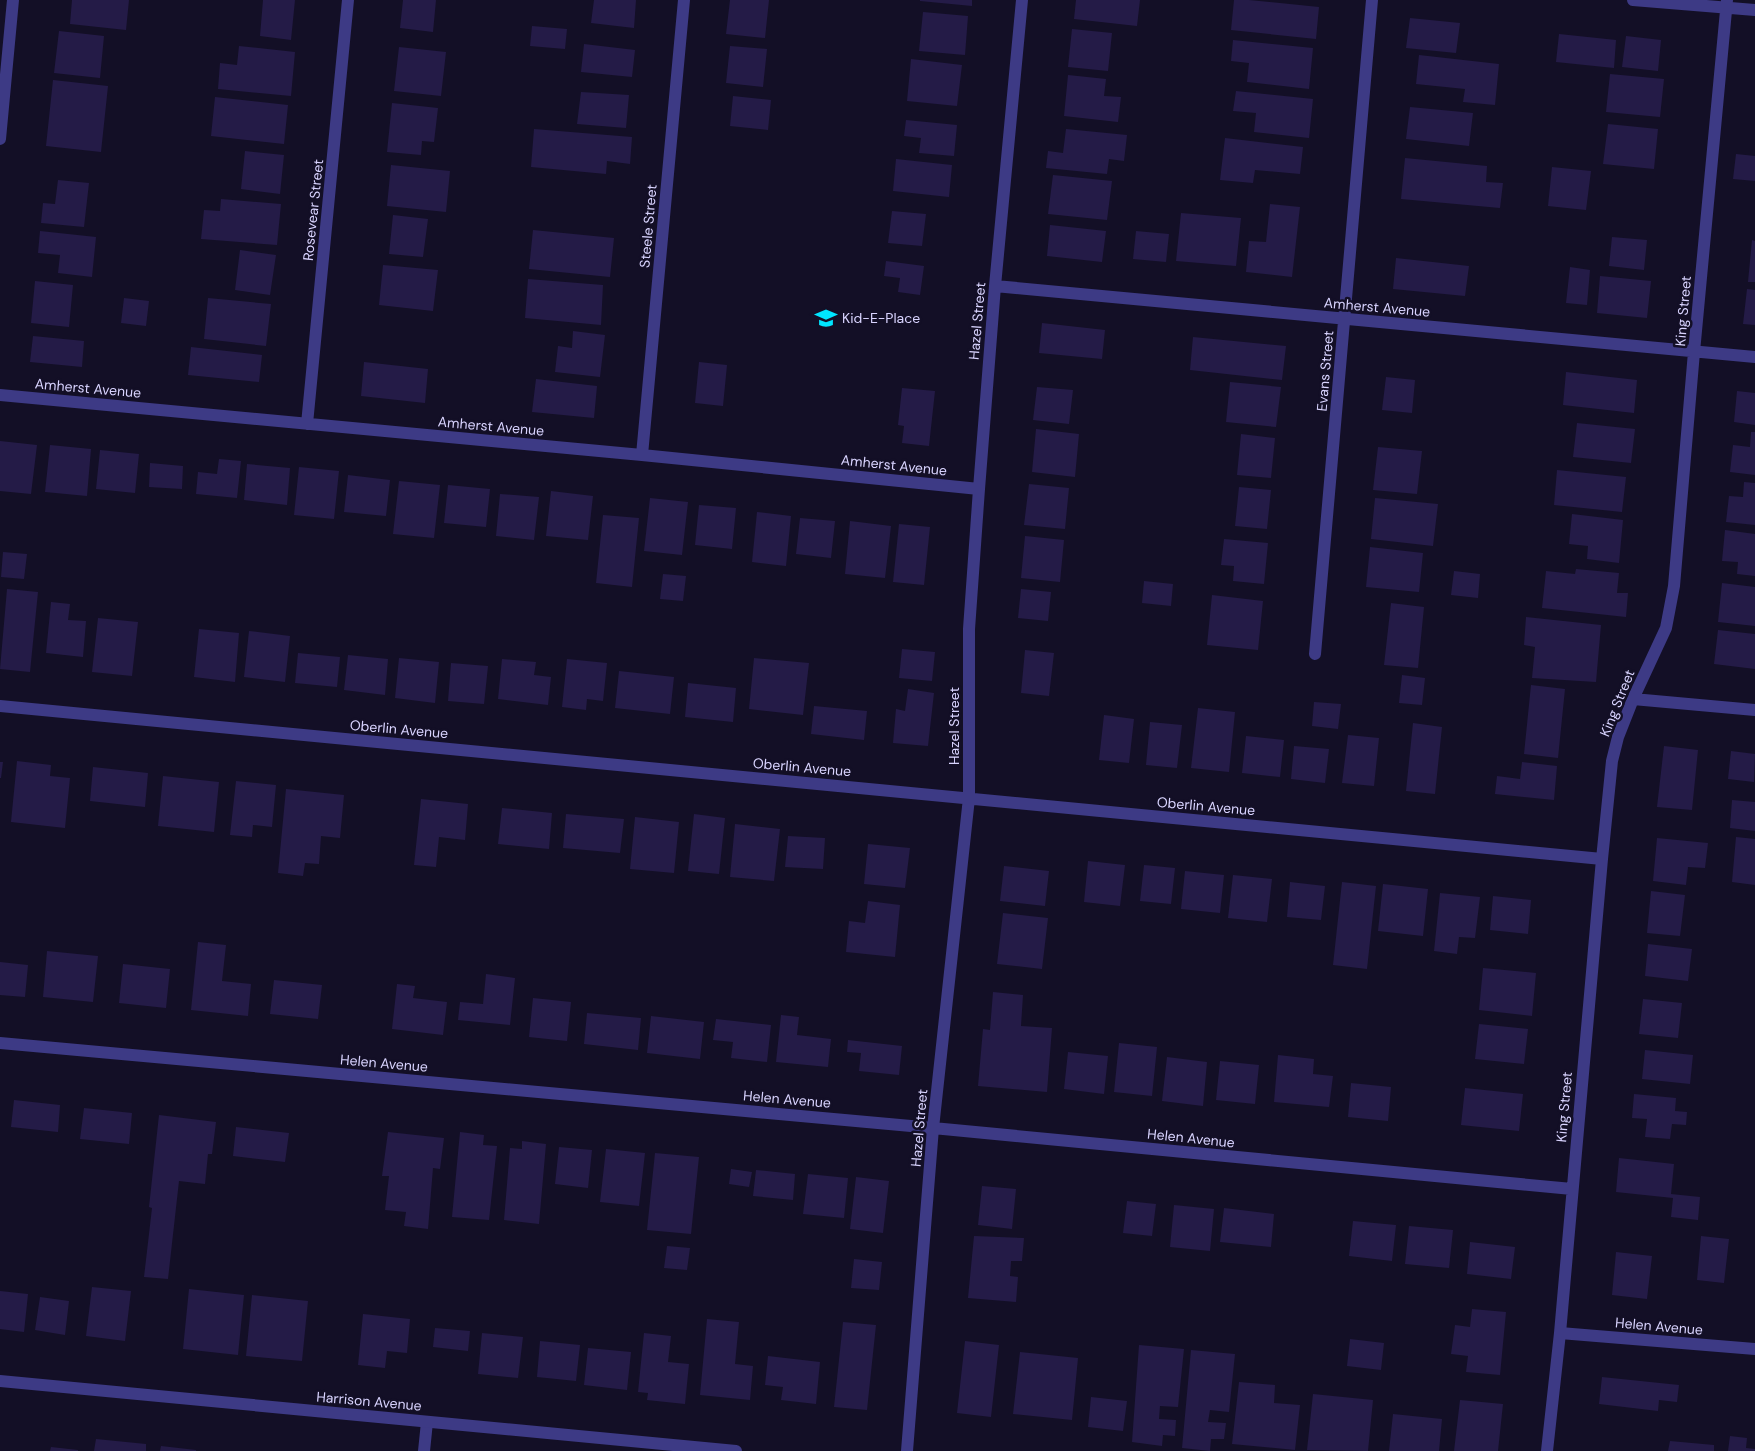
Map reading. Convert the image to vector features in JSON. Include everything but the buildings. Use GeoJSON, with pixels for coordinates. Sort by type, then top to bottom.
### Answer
{"type":"FeatureCollection","features":[{"type":"Feature","properties":{"kind":"street"},"geometry":{"type":"LineString","coordinates":[[0,139],[13,0]]}},
{"type":"Feature","properties":{"kind":"street","name":"Rosevear Street"},"geometry":{"type":"LineString","coordinates":[[306,424],[348,0]]}},
{"type":"Feature","properties":{"kind":"street","name":"Steele Street"},"geometry":{"type":"LineString","coordinates":[[642,455],[684,0]]}},
{"type":"Feature","properties":{"kind":"street","name":"Hazel Street"},"geometry":{"type":"LineString","coordinates":[[907,1451],[933,1128],[969,798],[969,629],[995,286],[1022,0]]}},
{"type":"Feature","properties":{"kind":"street","name":"Evans Street"},"geometry":{"type":"LineString","coordinates":[[1315,654],[1372,0]]}},
{"type":"Feature","properties":{"kind":"street"},"geometry":{"type":"LineString","coordinates":[[1633,0],[1727,4],[1755,10]]}},
{"type":"Feature","properties":{"kind":"street","name":"King Street"},"geometry":{"type":"LineString","coordinates":[[1547,1451],[1560,1333],[1612,761],[1618,737],[1632,700],[1666,628],[1674,586],[1727,4]]}},
{"type":"Feature","properties":{"kind":"street","name":"Amherst Avenue"},"geometry":{"type":"LineString","coordinates":[[995,286],[1755,357]]}},
{"type":"Feature","properties":{"kind":"street","name":"Amherst Avenue"},"geometry":{"type":"LineString","coordinates":[[0,395],[642,455],[979,489]]}},
{"type":"Feature","properties":{"kind":"street"},"geometry":{"type":"LineString","coordinates":[[1632,700],[1755,710]]}},
{"type":"Feature","properties":{"kind":"street","name":"Oberlin Avenue"},"geometry":{"type":"LineString","coordinates":[[0,706],[1602,859]]}},
{"type":"Feature","properties":{"kind":"street","name":"Helen Avenue"},"geometry":{"type":"LineString","coordinates":[[0,1043],[933,1128],[1572,1189]]}},
{"type":"Feature","properties":{"kind":"street","name":"Helen Avenue"},"geometry":{"type":"LineString","coordinates":[[1560,1333],[1755,1349]]}},
{"type":"Feature","properties":{"kind":"street","name":"Harrison Avenue"},"geometry":{"type":"LineString","coordinates":[[0,1381],[736,1451]]}},
{"type":"Feature","properties":{"kind":"street"},"geometry":{"type":"LineString","coordinates":[[424,1451],[427,1422]]}},
{"type":"Feature","properties":{"kind":"place","name":"Kid-E-Place"},"geometry":{"type":"Point","coordinates":[826,318]}}]}
